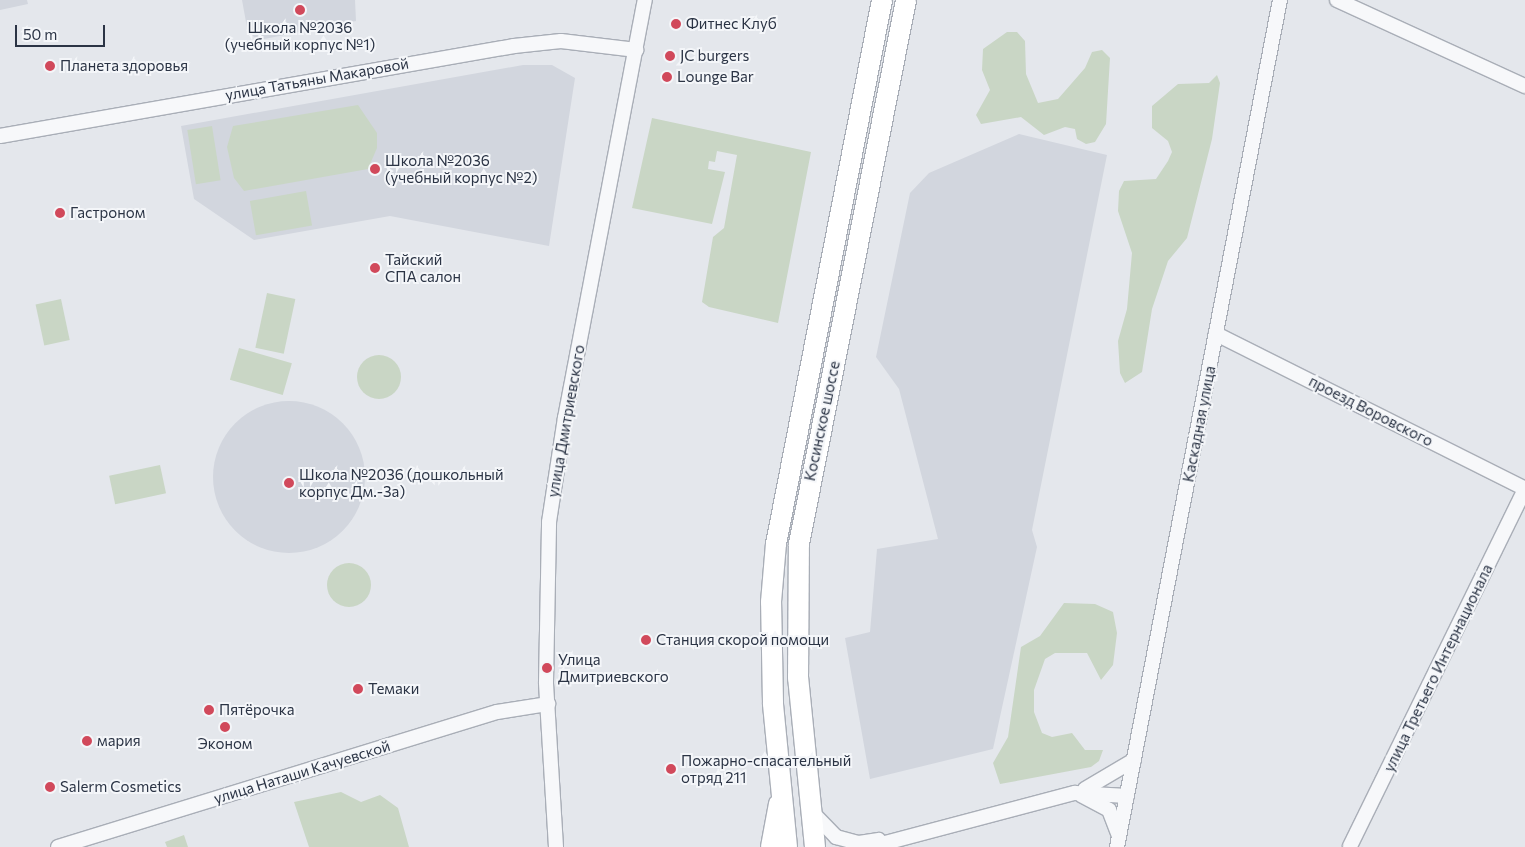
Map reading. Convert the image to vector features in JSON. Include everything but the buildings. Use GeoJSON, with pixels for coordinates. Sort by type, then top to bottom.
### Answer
{"type":"FeatureCollection","features":[{"type":"Feature","properties":{"kind":"highway","name":"Косинское шоссе"},"geometry":{"type":"LineString","coordinates":[[787,847],[771,634],[776,544],[882,0]]}},
{"type":"Feature","properties":{"kind":"highway","name":"Косинское шоссе"},"geometry":{"type":"LineString","coordinates":[[814,847],[798,678],[800,544],[906,0]]}},
{"type":"Feature","properties":{"kind":"main road"},"geometry":{"type":"LineString","coordinates":[[770,847],[781,783]]}},
{"type":"Feature","properties":{"kind":"street","name":"улица Дмитриевского"},"geometry":{"type":"LineString","coordinates":[[556,847],[548,704],[546,591],[554,487],[645,0]]}},
{"type":"Feature","properties":{"kind":"street","name":"Каскадная улица"},"geometry":{"type":"LineString","coordinates":[[1118,842],[1280,0]]}},
{"type":"Feature","properties":{"kind":"street"},"geometry":{"type":"LineString","coordinates":[[1337,0],[1525,86]]}},
{"type":"Feature","properties":{"kind":"street","name":"улица Татьяны Макаровой"},"geometry":{"type":"LineString","coordinates":[[0,136],[514,46],[561,41],[636,50]]}},
{"type":"Feature","properties":{"kind":"street","name":"проезд Воровского"},"geometry":{"type":"LineString","coordinates":[[1216,334],[1525,489]]}},
{"type":"Feature","properties":{"kind":"street","name":"улица Третьего Интернационала"},"geometry":{"type":"LineString","coordinates":[[1350,847],[1519,517],[1525,489]]}},
{"type":"Feature","properties":{"kind":"street","name":"улица Наташи Качуевской"},"geometry":{"type":"LineString","coordinates":[[58,847],[497,712],[548,704]]}},
{"type":"Feature","properties":{"kind":"street"},"geometry":{"type":"LineString","coordinates":[[870,847],[905,842],[980,818],[1076,793],[1116,775],[1134,760]]}},
{"type":"Feature","properties":{"kind":"street"},"geometry":{"type":"LineString","coordinates":[[1076,793],[1127,796]]}},
{"type":"Feature","properties":{"kind":"street"},"geometry":{"type":"LineString","coordinates":[[1076,793],[1101,802],[1109,810],[1118,842]]}},
{"type":"Feature","properties":{"kind":"street"},"geometry":{"type":"LineString","coordinates":[[810,808],[827,830],[847,841],[905,842]]}},
{"type":"Feature","properties":{"kind":"street"},"geometry":{"type":"LineString","coordinates":[[896,847],[905,842]]}},
{"type":"Feature","properties":{"kind":"shaded area"},"geometry":{"type":"Polygon","coordinates":[[[0,0],[27,0],[28,4],[0,10],[0,0]]]}},
{"type":"Feature","properties":{"kind":"shaded area","name":"Школа №2036 (учебный корпус №1)"},"geometry":{"type":"Polygon","coordinates":[[[242,0],[355,0],[356,21],[259,40],[248,33],[242,0]]]}},
{"type":"Feature","properties":{"kind":"shaded area","name":"Школа №2036 (учебный корпус №2)"},"geometry":{"type":"Polygon","coordinates":[[[523,65],[552,65],[575,78],[549,246],[390,216],[254,240],[194,199],[181,126],[523,65]]]}},
{"type":"Feature","properties":{"kind":"shaded area"},"geometry":{"type":"Polygon","coordinates":[[[1019,134],[1107,155],[1032,530],[1037,547],[993,749],[870,779],[845,638],[870,632],[877,549],[938,539],[899,389],[876,357],[910,193],[929,173],[1019,134]]]}},
{"type":"Feature","properties":{"kind":"shaded area","name":"Школа №2036 (дошкольный корпус Дм.-3а)"},"geometry":{"type":"Polygon","coordinates":[[[289,401],[318,407],[343,423],[359,448],[365,477],[359,506],[343,531],[318,547],[289,553],[260,547],[235,531],[219,506],[213,477],[219,448],[235,423],[260,407],[289,401]]]}},
{"type":"Feature","properties":{"kind":"green space"},"geometry":{"type":"Polygon","coordinates":[[[1007,32],[1017,32],[1025,41],[1026,74],[1038,103],[1058,99],[1085,68],[1092,52],[1102,50],[1110,58],[1106,124],[1095,142],[1086,144],[1077,139],[1075,129],[1065,127],[1044,135],[1021,117],[981,124],[976,115],[990,90],[982,70],[983,49],[1007,32]]]}},
{"type":"Feature","properties":{"kind":"green space"},"geometry":{"type":"Polygon","coordinates":[[[1217,75],[1220,83],[1212,139],[1187,238],[1168,261],[1152,309],[1142,372],[1125,383],[1120,373],[1118,341],[1127,309],[1132,253],[1118,211],[1119,191],[1124,181],[1156,179],[1172,152],[1168,141],[1152,128],[1152,106],[1178,84],[1209,83],[1217,75]]]}},
{"type":"Feature","properties":{"kind":"green space"},"geometry":{"type":"Polygon","coordinates":[[[358,105],[377,133],[377,148],[368,169],[244,191],[234,178],[227,147],[233,126],[358,105]]]}},
{"type":"Feature","properties":{"kind":"green space"},"geometry":{"type":"Polygon","coordinates":[[[652,118],[811,152],[778,323],[709,307],[702,302],[713,237],[724,228],[737,155],[717,151],[715,162],[709,161],[708,169],[725,172],[712,224],[632,208],[652,118]]]}},
{"type":"Feature","properties":{"kind":"green space"},"geometry":{"type":"Polygon","coordinates":[[[212,126],[221,180],[196,184],[187,130],[212,126]]]}},
{"type":"Feature","properties":{"kind":"green space"},"geometry":{"type":"Polygon","coordinates":[[[306,191],[312,225],[256,235],[250,201],[306,191]]]}},
{"type":"Feature","properties":{"kind":"green space"},"geometry":{"type":"Polygon","coordinates":[[[267,293],[295,299],[284,354],[255,348],[267,293]]]}},
{"type":"Feature","properties":{"kind":"green space"},"geometry":{"type":"Polygon","coordinates":[[[61,299],[70,340],[44,345],[36,304],[61,299]]]}},
{"type":"Feature","properties":{"kind":"green space"},"geometry":{"type":"Polygon","coordinates":[[[239,348],[292,363],[283,395],[230,380],[239,348]]]}},
{"type":"Feature","properties":{"kind":"green space"},"geometry":{"type":"Polygon","coordinates":[[[383,355],[395,361],[400,368],[400,386],[395,393],[388,398],[375,399],[367,396],[360,389],[357,373],[360,365],[367,358],[383,355]]]}},
{"type":"Feature","properties":{"kind":"green space"},"geometry":{"type":"Polygon","coordinates":[[[160,465],[166,493],[115,504],[109,476],[160,465]]]}},
{"type":"Feature","properties":{"kind":"green space"},"geometry":{"type":"Polygon","coordinates":[[[353,563],[365,569],[370,576],[370,594],[365,601],[358,606],[345,607],[337,604],[330,597],[327,581],[330,573],[337,566],[353,563]]]}},
{"type":"Feature","properties":{"kind":"green space"},"geometry":{"type":"Polygon","coordinates":[[[1064,603],[1095,604],[1113,612],[1117,633],[1113,665],[1101,680],[1087,653],[1055,653],[1045,659],[1034,690],[1034,712],[1042,733],[1052,737],[1072,733],[1085,750],[1103,750],[1099,761],[1091,767],[1000,784],[993,763],[1008,737],[1021,647],[1040,636],[1064,603]]]}},
{"type":"Feature","properties":{"kind":"green space"},"geometry":{"type":"Polygon","coordinates":[[[341,792],[361,802],[380,795],[398,808],[409,847],[309,847],[294,802],[341,792]]]}},
{"type":"Feature","properties":{"kind":"green space"},"geometry":{"type":"Polygon","coordinates":[[[184,835],[188,847],[167,847],[165,842],[184,835]]]}},
{"type":"Feature","properties":{"kind":"place","name":"Школа №2036 (учебный корпус №1)"},"geometry":{"type":"Point","coordinates":[300,10]}},
{"type":"Feature","properties":{"kind":"place","name":"Фитнес Клуб"},"geometry":{"type":"Point","coordinates":[676,24]}},
{"type":"Feature","properties":{"kind":"place","name":"JC burgers"},"geometry":{"type":"Point","coordinates":[670,56]}},
{"type":"Feature","properties":{"kind":"place","name":"Планета здоровья"},"geometry":{"type":"Point","coordinates":[50,66]}},
{"type":"Feature","properties":{"kind":"place","name":"Lounge Bar"},"geometry":{"type":"Point","coordinates":[667,77]}},
{"type":"Feature","properties":{"kind":"place","name":"Школа №2036 (учебный корпус №2)"},"geometry":{"type":"Point","coordinates":[375,169]}},
{"type":"Feature","properties":{"kind":"place","name":"Гастроном"},"geometry":{"type":"Point","coordinates":[60,213]}},
{"type":"Feature","properties":{"kind":"place","name":"Тайский СПА салон"},"geometry":{"type":"Point","coordinates":[375,268]}},
{"type":"Feature","properties":{"kind":"place","name":"Школа №2036 (дошкольный корпус Дм.-3а)"},"geometry":{"type":"Point","coordinates":[289,483]}},
{"type":"Feature","properties":{"kind":"place","name":"Станция скорой помощи"},"geometry":{"type":"Point","coordinates":[646,640]}},
{"type":"Feature","properties":{"kind":"place","name":"Улица Дмитриевского"},"geometry":{"type":"Point","coordinates":[547,668]}},
{"type":"Feature","properties":{"kind":"place","name":"Темаки"},"geometry":{"type":"Point","coordinates":[358,689]}},
{"type":"Feature","properties":{"kind":"place","name":"Пятёрочка"},"geometry":{"type":"Point","coordinates":[209,710]}},
{"type":"Feature","properties":{"kind":"place","name":"Эконом"},"geometry":{"type":"Point","coordinates":[225,727]}},
{"type":"Feature","properties":{"kind":"place","name":"мария"},"geometry":{"type":"Point","coordinates":[87,741]}},
{"type":"Feature","properties":{"kind":"place","name":"Пожарно-спасательный отряд 211"},"geometry":{"type":"Point","coordinates":[671,769]}},
{"type":"Feature","properties":{"kind":"place","name":"Salerm Cosmetics"},"geometry":{"type":"Point","coordinates":[50,787]}}]}
